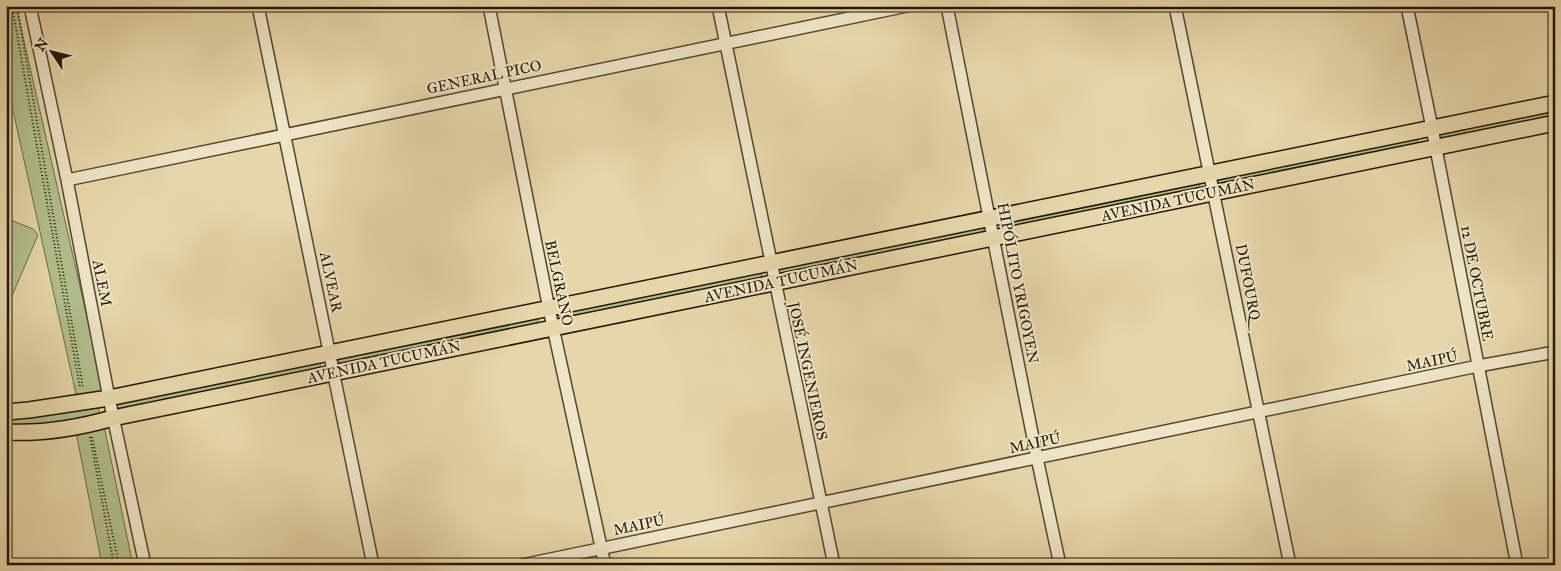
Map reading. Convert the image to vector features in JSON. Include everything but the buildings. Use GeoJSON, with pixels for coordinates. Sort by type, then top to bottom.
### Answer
{"type":"FeatureCollection","features":[{"type":"Feature","properties":{"kind":"main road","name":"AVENIDA TUCUMÁN"},"geometry":{"type":"LineString","coordinates":[[6,412],[108,398],[1555,103]]}},
{"type":"Feature","properties":{"kind":"main road","name":"AVENIDA TUCUMÁN"},"geometry":{"type":"LineString","coordinates":[[6,432],[46,432],[89,425],[113,418],[335,372],[1555,123]]}},
{"type":"Feature","properties":{"kind":"street","name":"ALEM"},"geometry":{"type":"LineString","coordinates":[[30,6],[67,180],[108,398],[145,565]]}},
{"type":"Feature","properties":{"kind":"street","name":"ALVEAR"},"geometry":{"type":"LineString","coordinates":[[258,6],[335,372],[373,565]]}},
{"type":"Feature","properties":{"kind":"street","name":"BELGRANO"},"geometry":{"type":"LineString","coordinates":[[488,6],[553,328],[605,565]]}},
{"type":"Feature","properties":{"kind":"street","name":"JOSÉ INGENIEROS"},"geometry":{"type":"LineString","coordinates":[[718,6],[834,565]]}},
{"type":"Feature","properties":{"kind":"street","name":"GENERAL PICO"},"geometry":{"type":"LineString","coordinates":[[67,180],[907,6]]}},
{"type":"Feature","properties":{"kind":"street","name":"HIPÓLITO YRIGOYEN"},"geometry":{"type":"LineString","coordinates":[[946,6],[1060,565]]}},
{"type":"Feature","properties":{"kind":"street","name":"DUFOURQ"},"geometry":{"type":"LineString","coordinates":[[1175,6],[1215,192],[1290,565]]}},
{"type":"Feature","properties":{"kind":"street","name":"12 DE OCTUBRE"},"geometry":{"type":"LineString","coordinates":[[1407,6],[1517,565]]}},
{"type":"Feature","properties":{"kind":"street","name":"MAIPÚ"},"geometry":{"type":"LineString","coordinates":[[522,565],[1478,366],[1555,352]]}},
{"type":"Feature","properties":{"kind":"path"},"geometry":{"type":"LineString","coordinates":[[12,6],[84,402]]}},
{"type":"Feature","properties":{"kind":"path"},"geometry":{"type":"LineString","coordinates":[[17,6],[84,402]]}},
{"type":"Feature","properties":{"kind":"path"},"geometry":{"type":"LineString","coordinates":[[89,425],[114,565]]}},
{"type":"Feature","properties":{"kind":"path"},"geometry":{"type":"LineString","coordinates":[[89,425],[119,565]]}},
{"type":"Feature","properties":{"kind":"green space"},"geometry":{"type":"Polygon","coordinates":[[[6,6],[16,6],[105,396],[78,403],[6,79],[6,6]]]}},
{"type":"Feature","properties":{"kind":"green space"},"geometry":{"type":"Polygon","coordinates":[[[1555,107],[1555,115],[1443,139],[1440,135],[1446,129],[1555,107]]]}},
{"type":"Feature","properties":{"kind":"green space"},"geometry":{"type":"Polygon","coordinates":[[[1419,138],[1416,144],[1219,183],[1217,180],[1419,138]]]}},
{"type":"Feature","properties":{"kind":"green space"},"geometry":{"type":"Polygon","coordinates":[[[1195,179],[1200,184],[1198,188],[1002,229],[999,225],[1001,219],[1195,179]]]}},
{"type":"Feature","properties":{"kind":"green space"},"geometry":{"type":"Polygon","coordinates":[[[6,218],[33,229],[38,235],[6,310],[6,218]]]}},
{"type":"Feature","properties":{"kind":"green space"},"geometry":{"type":"Polygon","coordinates":[[[975,223],[983,228],[983,232],[780,273],[777,270],[778,265],[975,223]]]}},
{"type":"Feature","properties":{"kind":"green space"},"geometry":{"type":"Polygon","coordinates":[[[760,270],[761,278],[563,319],[558,316],[557,311],[760,270]]]}},
{"type":"Feature","properties":{"kind":"green space"},"geometry":{"type":"Polygon","coordinates":[[[533,314],[539,319],[536,324],[344,364],[338,361],[341,356],[533,314]]]}},
{"type":"Feature","properties":{"kind":"green space"},"geometry":{"type":"Polygon","coordinates":[[[317,361],[321,365],[316,369],[120,409],[115,405],[119,401],[317,361]]]}},
{"type":"Feature","properties":{"kind":"green space"},"geometry":{"type":"Polygon","coordinates":[[[97,401],[101,421],[6,428],[6,412],[97,401]]]}},
{"type":"Feature","properties":{"kind":"green space"},"geometry":{"type":"Polygon","coordinates":[[[104,426],[133,565],[102,565],[76,432],[104,426]]]}}]}
